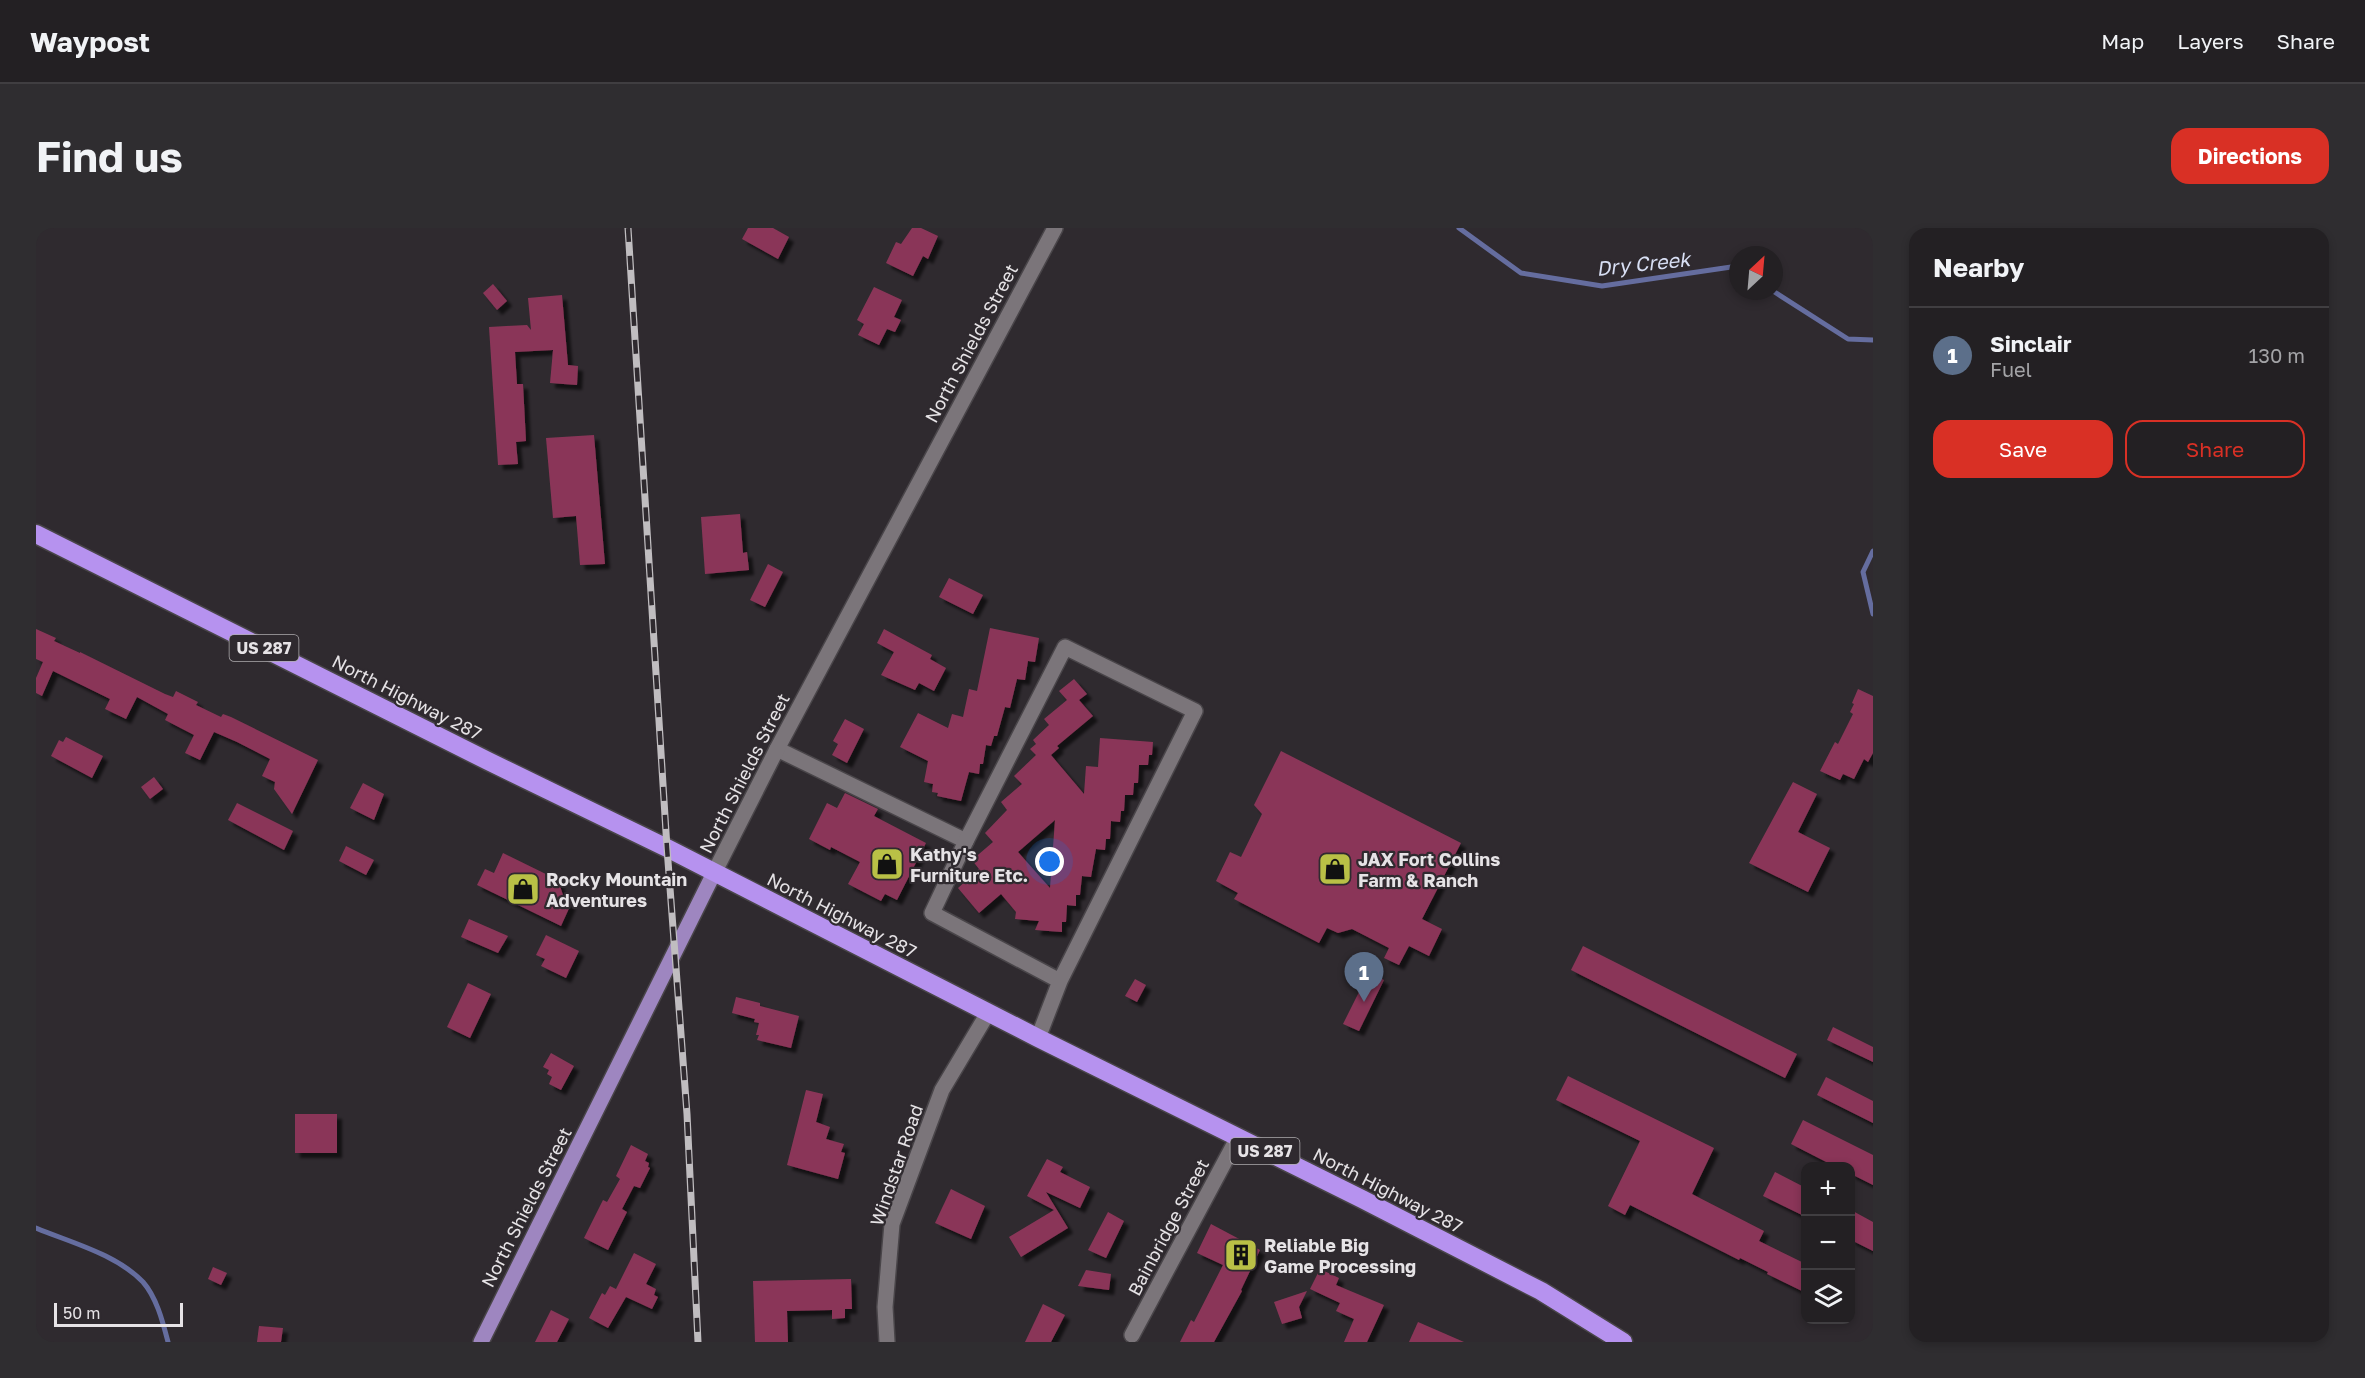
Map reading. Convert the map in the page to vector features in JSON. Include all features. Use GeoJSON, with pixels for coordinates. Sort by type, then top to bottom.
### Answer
{"type":"FeatureCollection","features":[{"type":"Feature","properties":{"kind":"highway","name":"North Highway 287"},"geometry":{"type":"LineString","coordinates":[[36,534],[714,873],[1541,1291],[1623,1342]]}},
{"type":"Feature","properties":{"kind":"main road","name":"North Shields Street"},"geometry":{"type":"LineString","coordinates":[[481,1342],[714,873]]}},
{"type":"Feature","properties":{"kind":"street","name":"North Shields Street"},"geometry":{"type":"LineString","coordinates":[[714,873],[777,749],[1055,228]]}},
{"type":"Feature","properties":{"kind":"street"},"geometry":{"type":"LineString","coordinates":[[1038,1038],[1060,981],[1195,711],[1065,647],[932,913],[1060,981]]}},
{"type":"Feature","properties":{"kind":"street"},"geometry":{"type":"LineString","coordinates":[[777,749],[966,841]]}},
{"type":"Feature","properties":{"kind":"street","name":"Windstar Road"},"geometry":{"type":"LineString","coordinates":[[887,1342],[885,1307],[892,1224],[942,1090],[988,1013]]}},
{"type":"Feature","properties":{"kind":"street","name":"Bainbridge Street"},"geometry":{"type":"LineString","coordinates":[[1132,1335],[1238,1137]]}},
{"type":"Feature","properties":{"kind":"building"},"geometry":{"type":"Polygon","coordinates":[[[748,228],[773,228],[789,237],[778,259],[742,239],[748,228]]]}},
{"type":"Feature","properties":{"kind":"building"},"geometry":{"type":"Polygon","coordinates":[[[912,228],[921,228],[938,236],[928,259],[923,256],[913,276],[886,263],[896,242],[901,244],[912,228]]]}},
{"type":"Feature","properties":{"kind":"building"},"geometry":{"type":"Polygon","coordinates":[[[493,284],[507,301],[497,310],[483,293],[493,284]]]}},
{"type":"Feature","properties":{"kind":"building"},"geometry":{"type":"Polygon","coordinates":[[[874,287],[902,300],[894,317],[901,320],[895,332],[887,329],[879,345],[858,335],[864,324],[857,320],[874,287]]]}},
{"type":"Feature","properties":{"kind":"building"},"geometry":{"type":"Polygon","coordinates":[[[562,295],[568,365],[578,366],[577,385],[550,383],[553,350],[515,352],[517,384],[523,384],[526,441],[516,442],[518,464],[498,465],[489,327],[527,325],[531,330],[528,298],[562,295]]]}},
{"type":"Feature","properties":{"kind":"building"},"geometry":{"type":"Polygon","coordinates":[[[594,435],[605,564],[580,565],[576,516],[553,518],[546,438],[594,435]]]}},
{"type":"Feature","properties":{"kind":"building"},"geometry":{"type":"Polygon","coordinates":[[[740,514],[743,553],[747,552],[749,570],[705,574],[701,517],[740,514]]]}},
{"type":"Feature","properties":{"kind":"building"},"geometry":{"type":"Polygon","coordinates":[[[768,564],[783,572],[765,607],[750,600],[768,564]]]}},
{"type":"Feature","properties":{"kind":"building"},"geometry":{"type":"Polygon","coordinates":[[[949,578],[983,595],[973,614],[939,597],[949,578]]]}},
{"type":"Feature","properties":{"kind":"building"},"geometry":{"type":"Polygon","coordinates":[[[990,628],[1039,638],[1035,662],[1028,661],[1025,680],[1017,679],[1010,708],[1005,707],[997,736],[994,736],[991,746],[986,745],[979,774],[969,772],[961,801],[937,796],[938,793],[932,792],[933,784],[924,782],[928,761],[900,747],[918,713],[948,728],[952,714],[963,717],[969,689],[977,691],[990,628]]]}},
{"type":"Feature","properties":{"kind":"building"},"geometry":{"type":"Polygon","coordinates":[[[36,629],[56,638],[54,641],[165,694],[173,697],[176,691],[198,702],[196,705],[221,717],[223,714],[231,717],[318,760],[292,814],[274,789],[275,782],[262,776],[270,759],[237,742],[214,732],[200,760],[185,753],[194,735],[165,720],[168,714],[137,697],[126,719],[105,709],[110,699],[53,671],[42,696],[36,693],[36,678],[43,662],[36,659],[36,629]]]}},
{"type":"Feature","properties":{"kind":"building"},"geometry":{"type":"Polygon","coordinates":[[[884,629],[932,655],[930,659],[946,668],[934,691],[919,683],[915,690],[881,675],[894,652],[877,643],[884,629]]]}},
{"type":"Feature","properties":{"kind":"building"},"geometry":{"type":"Polygon","coordinates":[[[1074,679],[1087,694],[1079,700],[1093,716],[1057,746],[1059,748],[1051,755],[1084,794],[1086,766],[1098,767],[1100,738],[1153,742],[1148,765],[1139,765],[1138,783],[1134,783],[1133,795],[1125,795],[1124,811],[1121,811],[1120,822],[1111,821],[1110,839],[1106,839],[1105,850],[1096,849],[1091,877],[1082,876],[1080,895],[1076,895],[1076,906],[1067,905],[1066,922],[1062,922],[1062,932],[1035,930],[1039,921],[1015,919],[1016,912],[1001,894],[979,913],[958,888],[979,869],[972,860],[993,842],[985,833],[1007,810],[1001,802],[1022,784],[1014,776],[1036,755],[1030,749],[1036,744],[1033,740],[1049,725],[1044,719],[1067,700],[1059,691],[1074,679]],[[1055,820],[1018,852],[1050,888],[1055,820]]]}},
{"type":"Feature","properties":{"kind":"building"},"geometry":{"type":"Polygon","coordinates":[[[1858,689],[1873,696],[1873,753],[1868,762],[1864,759],[1854,779],[1843,774],[1840,780],[1820,771],[1835,742],[1838,744],[1853,714],[1850,712],[1858,689]]]}},
{"type":"Feature","properties":{"kind":"building"},"geometry":{"type":"Polygon","coordinates":[[[845,719],[864,729],[847,763],[832,755],[838,744],[833,741],[845,719]]]}},
{"type":"Feature","properties":{"kind":"building"},"geometry":{"type":"Polygon","coordinates":[[[66,737],[103,756],[92,778],[51,756],[59,740],[63,742],[66,737]]]}},
{"type":"Feature","properties":{"kind":"building","name":"JAX Fort Collins Farm & Ranch"},"geometry":{"type":"Polygon","coordinates":[[[1281,751],[1461,843],[1422,919],[1442,929],[1429,956],[1409,946],[1399,965],[1384,958],[1389,948],[1352,929],[1338,933],[1327,928],[1319,943],[1234,899],[1238,893],[1216,881],[1230,852],[1241,857],[1262,814],[1254,805],[1281,751]]]}},
{"type":"Feature","properties":{"kind":"building"},"geometry":{"type":"Polygon","coordinates":[[[154,777],[163,789],[150,799],[141,787],[154,777]]]}},
{"type":"Feature","properties":{"kind":"building"},"geometry":{"type":"Polygon","coordinates":[[[1793,782],[1817,794],[1798,832],[1830,848],[1808,892],[1749,863],[1793,782]]]}},
{"type":"Feature","properties":{"kind":"building"},"geometry":{"type":"Polygon","coordinates":[[[363,783],[384,794],[374,820],[350,808],[363,783]]]}},
{"type":"Feature","properties":{"kind":"building"},"geometry":{"type":"Polygon","coordinates":[[[845,793],[878,809],[874,816],[926,843],[897,900],[885,894],[881,901],[848,884],[860,862],[809,839],[827,803],[837,808],[845,793]]]}},
{"type":"Feature","properties":{"kind":"building"},"geometry":{"type":"Polygon","coordinates":[[[237,803],[293,831],[284,850],[228,820],[237,803]]]}},
{"type":"Feature","properties":{"kind":"building"},"geometry":{"type":"Polygon","coordinates":[[[346,846],[374,860],[366,875],[339,861],[346,846]]]}},
{"type":"Feature","properties":{"kind":"building","name":"Rocky Mountain Adventures"},"geometry":{"type":"Polygon","coordinates":[[[503,853],[558,880],[565,901],[571,904],[561,926],[477,885],[485,869],[494,873],[503,853]]]}},
{"type":"Feature","properties":{"kind":"building"},"geometry":{"type":"Polygon","coordinates":[[[469,919],[508,936],[498,953],[461,937],[469,919]]]}},
{"type":"Feature","properties":{"kind":"building"},"geometry":{"type":"Polygon","coordinates":[[[546,935],[579,951],[566,978],[541,966],[545,959],[536,955],[546,935]]]}},
{"type":"Feature","properties":{"kind":"building"},"geometry":{"type":"Polygon","coordinates":[[[1583,946],[1797,1054],[1785,1078],[1571,970],[1583,946]]]}},
{"type":"Feature","properties":{"kind":"building"},"geometry":{"type":"Polygon","coordinates":[[[1369,972],[1384,980],[1359,1031],[1343,1024],[1369,972]]]}},
{"type":"Feature","properties":{"kind":"building"},"geometry":{"type":"Polygon","coordinates":[[[1135,979],[1146,985],[1137,1002],[1125,996],[1135,979]]]}},
{"type":"Feature","properties":{"kind":"building"},"geometry":{"type":"Polygon","coordinates":[[[468,983],[491,994],[470,1038],[447,1027],[468,983]]]}},
{"type":"Feature","properties":{"kind":"building"},"geometry":{"type":"Polygon","coordinates":[[[736,997],[799,1016],[791,1048],[757,1040],[759,1023],[754,1022],[755,1019],[732,1013],[736,997]]]}},
{"type":"Feature","properties":{"kind":"building"},"geometry":{"type":"Polygon","coordinates":[[[1833,1027],[1873,1047],[1873,1062],[1827,1040],[1833,1027]]]}},
{"type":"Feature","properties":{"kind":"building"},"geometry":{"type":"Polygon","coordinates":[[[551,1053],[574,1066],[561,1090],[549,1084],[552,1077],[547,1074],[549,1070],[543,1067],[551,1053]]]}},
{"type":"Feature","properties":{"kind":"building"},"geometry":{"type":"Polygon","coordinates":[[[1568,1076],[1714,1148],[1692,1194],[1764,1231],[1759,1241],[1801,1262],[1801,1291],[1767,1274],[1768,1272],[1740,1258],[1739,1260],[1630,1205],[1625,1215],[1608,1206],[1640,1141],[1556,1100],[1568,1076]]]}},
{"type":"Feature","properties":{"kind":"building"},"geometry":{"type":"Polygon","coordinates":[[[1826,1077],[1873,1101],[1873,1123],[1817,1095],[1826,1077]]]}},
{"type":"Feature","properties":{"kind":"building"},"geometry":{"type":"Polygon","coordinates":[[[806,1090],[823,1094],[816,1122],[830,1127],[826,1139],[844,1144],[841,1152],[845,1153],[838,1179],[787,1165],[806,1090]]]}},
{"type":"Feature","properties":{"kind":"building"},"geometry":{"type":"Polygon","coordinates":[[[295,1114],[337,1114],[337,1153],[295,1153],[295,1114]]]}},
{"type":"Feature","properties":{"kind":"building"},"geometry":{"type":"Polygon","coordinates":[[[1803,1120],[1873,1155],[1873,1185],[1855,1176],[1855,1162],[1826,1162],[1791,1144],[1803,1120]]]}},
{"type":"Feature","properties":{"kind":"building"},"geometry":{"type":"Polygon","coordinates":[[[631,1145],[648,1154],[645,1161],[649,1163],[650,1168],[640,1188],[634,1186],[622,1209],[627,1212],[608,1250],[584,1238],[603,1200],[607,1202],[620,1179],[616,1176],[631,1145]]]}},
{"type":"Feature","properties":{"kind":"building"},"geometry":{"type":"Polygon","coordinates":[[[1047,1159],[1063,1167],[1060,1172],[1090,1187],[1080,1208],[1046,1192],[1068,1228],[1021,1257],[1009,1237],[1054,1210],[1027,1196],[1047,1159]]]}},
{"type":"Feature","properties":{"kind":"building"},"geometry":{"type":"Polygon","coordinates":[[[1775,1172],[1801,1185],[1801,1215],[1763,1196],[1775,1172]]]}},
{"type":"Feature","properties":{"kind":"building"},"geometry":{"type":"Polygon","coordinates":[[[951,1189],[985,1206],[971,1239],[935,1223],[951,1189]]]}},
{"type":"Feature","properties":{"kind":"building"},"geometry":{"type":"Polygon","coordinates":[[[1108,1212],[1124,1221],[1106,1258],[1088,1250],[1108,1212]]]}},
{"type":"Feature","properties":{"kind":"building"},"geometry":{"type":"Polygon","coordinates":[[[1855,1212],[1873,1222],[1873,1251],[1855,1242],[1855,1212]]]}},
{"type":"Feature","properties":{"kind":"building"},"geometry":{"type":"Polygon","coordinates":[[[1211,1224],[1260,1250],[1242,1291],[1214,1342],[1180,1342],[1191,1320],[1194,1322],[1223,1265],[1197,1253],[1211,1224]]]}},
{"type":"Feature","properties":{"kind":"building"},"geometry":{"type":"Polygon","coordinates":[[[634,1253],[656,1264],[646,1284],[656,1289],[654,1295],[658,1297],[652,1309],[626,1297],[608,1328],[589,1318],[602,1293],[605,1295],[610,1286],[616,1289],[634,1253]]]}},
{"type":"Feature","properties":{"kind":"building"},"geometry":{"type":"Polygon","coordinates":[[[213,1267],[227,1273],[221,1285],[208,1279],[213,1267]]]}},
{"type":"Feature","properties":{"kind":"building"},"geometry":{"type":"Polygon","coordinates":[[[1320,1269],[1339,1278],[1336,1285],[1384,1305],[1367,1342],[1344,1342],[1354,1319],[1336,1311],[1340,1303],[1310,1289],[1320,1269]]]}},
{"type":"Feature","properties":{"kind":"building"},"geometry":{"type":"Polygon","coordinates":[[[1086,1270],[1111,1274],[1109,1290],[1078,1286],[1086,1270]]]}},
{"type":"Feature","properties":{"kind":"building"},"geometry":{"type":"Polygon","coordinates":[[[851,1279],[852,1309],[845,1309],[845,1318],[832,1319],[832,1310],[787,1311],[788,1342],[755,1342],[753,1281],[851,1279]]]}},
{"type":"Feature","properties":{"kind":"building"},"geometry":{"type":"Polygon","coordinates":[[[1307,1291],[1299,1307],[1302,1318],[1282,1324],[1274,1302],[1307,1291]]]}},
{"type":"Feature","properties":{"kind":"building"},"geometry":{"type":"Polygon","coordinates":[[[1043,1304],[1065,1315],[1051,1342],[1025,1342],[1043,1304]]]}},
{"type":"Feature","properties":{"kind":"building"},"geometry":{"type":"Polygon","coordinates":[[[551,1310],[569,1319],[557,1342],[535,1342],[551,1310]]]}},
{"type":"Feature","properties":{"kind":"building"},"geometry":{"type":"Polygon","coordinates":[[[1418,1322],[1464,1342],[1409,1342],[1418,1322]]]}},
{"type":"Feature","properties":{"kind":"building"},"geometry":{"type":"Polygon","coordinates":[[[259,1326],[283,1328],[281,1342],[257,1342],[259,1326]]]}},
{"type":"Feature","properties":{"kind":"waterway","name":"Dry Creek"},"geometry":{"type":"LineString","coordinates":[[1459,228],[1521,273],[1602,286],[1729,267]]}},
{"type":"Feature","properties":{"kind":"waterway","name":"Dry Creek"},"geometry":{"type":"LineString","coordinates":[[1783,297],[1848,339],[1873,340]]}},
{"type":"Feature","properties":{"kind":"waterway","name":"Dry Creek"},"geometry":{"type":"LineString","coordinates":[[1873,551],[1863,572],[1873,614]]}},
{"type":"Feature","properties":{"kind":"waterway"},"geometry":{"type":"LineString","coordinates":[[36,1228],[93,1250],[132,1272],[152,1295],[168,1342]]}},
{"type":"Feature","properties":{"kind":"railway"},"geometry":{"type":"LineString","coordinates":[[628,228],[667,848],[687,1114],[698,1342]]}},
{"type":"Feature","properties":{"kind":"place","name":"Kathy's Furniture Etc."},"geometry":{"type":"Point","coordinates":[887,864]}},
{"type":"Feature","properties":{"kind":"place","name":"JAX Fort Collins Farm & Ranch"},"geometry":{"type":"Point","coordinates":[1335,869]}},
{"type":"Feature","properties":{"kind":"place","name":"Rocky Mountain Adventures"},"geometry":{"type":"Point","coordinates":[523,889]}},
{"type":"Feature","properties":{"kind":"place","name":"Sinclair"},"geometry":{"type":"Point","coordinates":[1364,1002]}},
{"type":"Feature","properties":{"kind":"place","name":"Reliable Big Game Processing"},"geometry":{"type":"Point","coordinates":[1241,1255]}}]}
